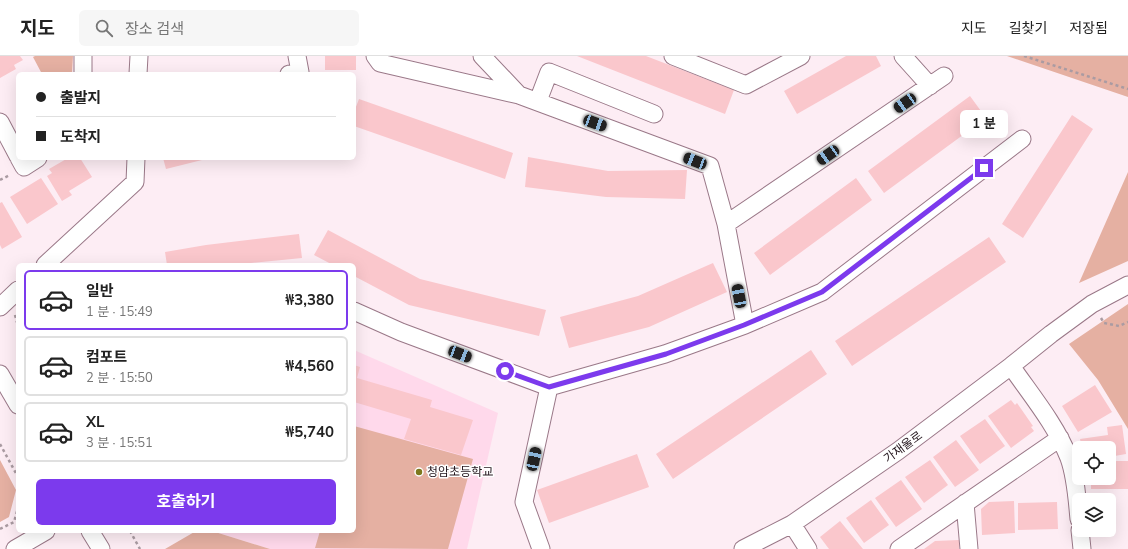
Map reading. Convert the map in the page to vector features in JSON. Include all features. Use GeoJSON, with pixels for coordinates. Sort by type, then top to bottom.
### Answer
{"type":"FeatureCollection","features":[{"type":"Feature","properties":{"kind":"street"},"geometry":{"type":"LineString","coordinates":[[82,72],[83,56]]}},
{"type":"Feature","properties":{"kind":"street"},"geometry":{"type":"LineString","coordinates":[[138,72],[139,56]]}},
{"type":"Feature","properties":{"kind":"street"},"geometry":{"type":"LineString","coordinates":[[297,56],[300,72]]}},
{"type":"Feature","properties":{"kind":"street"},"geometry":{"type":"LineString","coordinates":[[375,56],[380,63],[519,95],[710,166],[726,224],[744,325]]}},
{"type":"Feature","properties":{"kind":"street"},"geometry":{"type":"LineString","coordinates":[[482,56],[519,95]]}},
{"type":"Feature","properties":{"kind":"street"},"geometry":{"type":"LineString","coordinates":[[673,56],[746,85],[801,56]]}},
{"type":"Feature","properties":{"kind":"street"},"geometry":{"type":"LineString","coordinates":[[726,224],[937,81],[903,56]]}},
{"type":"Feature","properties":{"kind":"street"},"geometry":{"type":"LineString","coordinates":[[538,102],[549,72],[654,114]]}},
{"type":"Feature","properties":{"kind":"street"},"geometry":{"type":"LineString","coordinates":[[0,122],[16,151]]}},
{"type":"Feature","properties":{"kind":"street"},"geometry":{"type":"LineString","coordinates":[[356,312],[401,332],[549,387],[666,354],[744,325],[822,292],[1022,139]]}},
{"type":"Feature","properties":{"kind":"street"},"geometry":{"type":"LineString","coordinates":[[20,160],[24,167],[35,160]]}},
{"type":"Feature","properties":{"kind":"street"},"geometry":{"type":"LineString","coordinates":[[47,263],[135,182],[136,160]]}},
{"type":"Feature","properties":{"kind":"street","name":"가재울로"},"geometry":{"type":"LineString","coordinates":[[744,549],[792,524],[898,451],[1092,304],[1128,285]]}},
{"type":"Feature","properties":{"kind":"street"},"geometry":{"type":"LineString","coordinates":[[7,310],[16,294]]}},
{"type":"Feature","properties":{"kind":"street"},"geometry":{"type":"LineString","coordinates":[[1011,366],[1060,438],[1071,465],[1075,493]]}},
{"type":"Feature","properties":{"kind":"street"},"geometry":{"type":"LineString","coordinates":[[0,374],[16,402]]}},
{"type":"Feature","properties":{"kind":"street"},"geometry":{"type":"LineString","coordinates":[[541,549],[524,502],[549,387]]}},
{"type":"Feature","properties":{"kind":"street"},"geometry":{"type":"LineString","coordinates":[[899,549],[1060,438]]}},
{"type":"Feature","properties":{"kind":"street"},"geometry":{"type":"LineString","coordinates":[[965,503],[969,549]]}},
{"type":"Feature","properties":{"kind":"street"},"geometry":{"type":"LineString","coordinates":[[792,524],[808,549]]}},
{"type":"Feature","properties":{"kind":"street"},"geometry":{"type":"LineString","coordinates":[[15,549],[43,533]]}},
{"type":"Feature","properties":{"kind":"street"},"geometry":{"type":"LineString","coordinates":[[91,533],[101,549]]}},
{"type":"Feature","properties":{"kind":"street"},"geometry":{"type":"LineString","coordinates":[[1081,537],[1082,549]]}},
{"type":"Feature","properties":{"kind":"path"},"geometry":{"type":"LineString","coordinates":[[1024,56],[1128,88]]}},
{"type":"Feature","properties":{"kind":"path"},"geometry":{"type":"LineString","coordinates":[[1092,304],[1104,323],[1119,326],[1128,322]]}},
{"type":"Feature","properties":{"kind":"path"},"geometry":{"type":"LineString","coordinates":[[7,310],[16,323]]}},
{"type":"Feature","properties":{"kind":"path"},"geometry":{"type":"LineString","coordinates":[[0,444],[16,473]]}},
{"type":"Feature","properties":{"kind":"path"},"geometry":{"type":"LineString","coordinates":[[0,529],[14,522],[16,515]]}},
{"type":"Feature","properties":{"kind":"path"},"geometry":{"type":"LineString","coordinates":[[131,533],[140,549]]}},
{"type":"Feature","properties":{"kind":"shaded area"},"geometry":{"type":"Polygon","coordinates":[[[73,56],[72,72],[41,72],[33,57],[73,56]]]}},
{"type":"Feature","properties":{"kind":"shaded area"},"geometry":{"type":"Polygon","coordinates":[[[1007,56],[1128,56],[1128,97],[1007,56]]]}},
{"type":"Feature","properties":{"kind":"shaded area"},"geometry":{"type":"Polygon","coordinates":[[[1128,172],[1128,261],[1079,283],[1128,172]]]}},
{"type":"Feature","properties":{"kind":"shaded area"},"geometry":{"type":"Polygon","coordinates":[[[1128,304],[1128,429],[1098,380],[1069,344],[1128,304]]]}},
{"type":"Feature","properties":{"kind":"shaded area","name":"청암초등학교"},"geometry":{"type":"Polygon","coordinates":[[[356,351],[498,413],[467,549],[270,549],[218,533],[356,533],[356,351]]]}},
{"type":"Feature","properties":{"kind":"shaded area"},"geometry":{"type":"Polygon","coordinates":[[[356,427],[473,459],[448,549],[315,548],[319,533],[356,533],[356,427]]]}},
{"type":"Feature","properties":{"kind":"shaded area"},"geometry":{"type":"Polygon","coordinates":[[[0,460],[16,490],[9,517],[0,522],[0,460]]]}},
{"type":"Feature","properties":{"kind":"shaded area"},"geometry":{"type":"Polygon","coordinates":[[[193,533],[218,533],[270,549],[165,549],[193,533]]]}},
{"type":"Feature","properties":{"kind":"building"},"geometry":{"type":"Polygon","coordinates":[[[0,56],[20,56],[23,60],[14,65],[16,69],[0,78],[0,56]]]}},
{"type":"Feature","properties":{"kind":"building"},"geometry":{"type":"Polygon","coordinates":[[[325,56],[356,56],[356,70],[325,70],[325,56]]]}},
{"type":"Feature","properties":{"kind":"building"},"geometry":{"type":"Polygon","coordinates":[[[577,56],[646,56],[734,90],[725,114],[577,56]]]}},
{"type":"Feature","properties":{"kind":"building"},"geometry":{"type":"Polygon","coordinates":[[[846,56],[876,56],[881,66],[797,114],[784,91],[846,56]]]}},
{"type":"Feature","properties":{"kind":"building"},"geometry":{"type":"Polygon","coordinates":[[[970,96],[986,118],[884,193],[868,171],[970,96]]]}},
{"type":"Feature","properties":{"kind":"building"},"geometry":{"type":"Polygon","coordinates":[[[359,99],[513,153],[505,179],[356,127],[356,107],[359,99]]]}},
{"type":"Feature","properties":{"kind":"building"},"geometry":{"type":"Polygon","coordinates":[[[1072,115],[1093,129],[1023,238],[1002,224],[1072,115]]]}},
{"type":"Feature","properties":{"kind":"building"},"geometry":{"type":"Polygon","coordinates":[[[528,157],[608,171],[687,170],[685,199],[606,197],[525,187],[528,157]]]}},
{"type":"Feature","properties":{"kind":"building"},"geometry":{"type":"Polygon","coordinates":[[[65,160],[81,160],[92,177],[69,191],[72,195],[62,201],[47,176],[52,173],[49,169],[65,160]]]}},
{"type":"Feature","properties":{"kind":"building"},"geometry":{"type":"Polygon","coordinates":[[[164,160],[202,160],[166,169],[164,160]]]}},
{"type":"Feature","properties":{"kind":"building"},"geometry":{"type":"Polygon","coordinates":[[[41,178],[58,204],[27,224],[10,197],[41,178]]]}},
{"type":"Feature","properties":{"kind":"building"},"geometry":{"type":"Polygon","coordinates":[[[856,178],[872,200],[770,275],[754,253],[856,178]]]}},
{"type":"Feature","properties":{"kind":"building"},"geometry":{"type":"Polygon","coordinates":[[[2,202],[22,237],[2,249],[0,245],[0,203],[2,202]]]}},
{"type":"Feature","properties":{"kind":"building"},"geometry":{"type":"Polygon","coordinates":[[[328,230],[420,279],[546,310],[539,336],[409,305],[356,277],[356,263],[329,263],[314,255],[328,230]]]}},
{"type":"Feature","properties":{"kind":"building"},"geometry":{"type":"Polygon","coordinates":[[[299,234],[302,258],[251,263],[167,263],[165,252],[206,245],[299,234]]]}},
{"type":"Feature","properties":{"kind":"building"},"geometry":{"type":"Polygon","coordinates":[[[989,237],[1006,262],[852,366],[835,341],[989,237]]]}},
{"type":"Feature","properties":{"kind":"building"},"geometry":{"type":"Polygon","coordinates":[[[713,263],[727,292],[649,327],[569,348],[560,317],[638,296],[713,263]]]}},
{"type":"Feature","properties":{"kind":"building"},"geometry":{"type":"Polygon","coordinates":[[[811,350],[827,374],[673,479],[656,454],[811,350]]]}},
{"type":"Feature","properties":{"kind":"building"},"geometry":{"type":"Polygon","coordinates":[[[356,366],[360,367],[357,378],[432,400],[430,407],[473,420],[461,455],[404,439],[411,419],[356,403],[356,366]]]}},
{"type":"Feature","properties":{"kind":"building"},"geometry":{"type":"Polygon","coordinates":[[[1095,385],[1112,412],[1078,432],[1062,406],[1095,385]]]}},
{"type":"Feature","properties":{"kind":"building"},"geometry":{"type":"Polygon","coordinates":[[[1011,400],[1015,405],[1017,403],[1033,426],[1031,427],[1034,431],[1011,448],[988,416],[1011,400]]]}},
{"type":"Feature","properties":{"kind":"building"},"geometry":{"type":"Polygon","coordinates":[[[985,419],[1005,446],[980,464],[960,436],[985,419]]]}},
{"type":"Feature","properties":{"kind":"building"},"geometry":{"type":"Polygon","coordinates":[[[1122,425],[1126,454],[1116,456],[1116,441],[1080,441],[1080,439],[1108,435],[1107,427],[1122,425]]]}},
{"type":"Feature","properties":{"kind":"building"},"geometry":{"type":"Polygon","coordinates":[[[956,440],[979,470],[955,487],[933,457],[956,440]]]}},
{"type":"Feature","properties":{"kind":"building"},"geometry":{"type":"Polygon","coordinates":[[[637,454],[649,487],[549,523],[537,490],[637,454]]]}},
{"type":"Feature","properties":{"kind":"building"},"geometry":{"type":"Polygon","coordinates":[[[930,460],[948,485],[924,503],[905,477],[930,460]]]}},
{"type":"Feature","properties":{"kind":"building"},"geometry":{"type":"Polygon","coordinates":[[[1116,461],[1128,461],[1128,489],[1091,489],[1091,485],[1116,485],[1116,461]]]}},
{"type":"Feature","properties":{"kind":"building"},"geometry":{"type":"Polygon","coordinates":[[[901,480],[922,509],[896,527],[875,498],[901,480]]]}},
{"type":"Feature","properties":{"kind":"building"},"geometry":{"type":"Polygon","coordinates":[[[871,500],[889,525],[864,543],[846,518],[871,500]]]}},
{"type":"Feature","properties":{"kind":"building"},"geometry":{"type":"Polygon","coordinates":[[[1014,501],[1015,533],[982,535],[981,509],[989,502],[1014,501]]]}},
{"type":"Feature","properties":{"kind":"building"},"geometry":{"type":"Polygon","coordinates":[[[1057,502],[1058,529],[1018,530],[1018,503],[1057,502]]]}},
{"type":"Feature","properties":{"kind":"building"},"geometry":{"type":"Polygon","coordinates":[[[840,521],[863,549],[829,549],[820,537],[840,521]]]}},
{"type":"Feature","properties":{"kind":"building"},"geometry":{"type":"Polygon","coordinates":[[[959,540],[959,549],[924,549],[935,541],[959,540]]]}},
{"type":"Feature","properties":{"kind":"place","name":"청암초등학교"},"geometry":{"type":"Point","coordinates":[419,472]}},
{"type":"Feature","properties":{"kind":"route"},"geometry":{"type":"LineString","coordinates":[[505,371],[549,387],[666,354],[744,325],[822,292],[984,168]]}}]}
